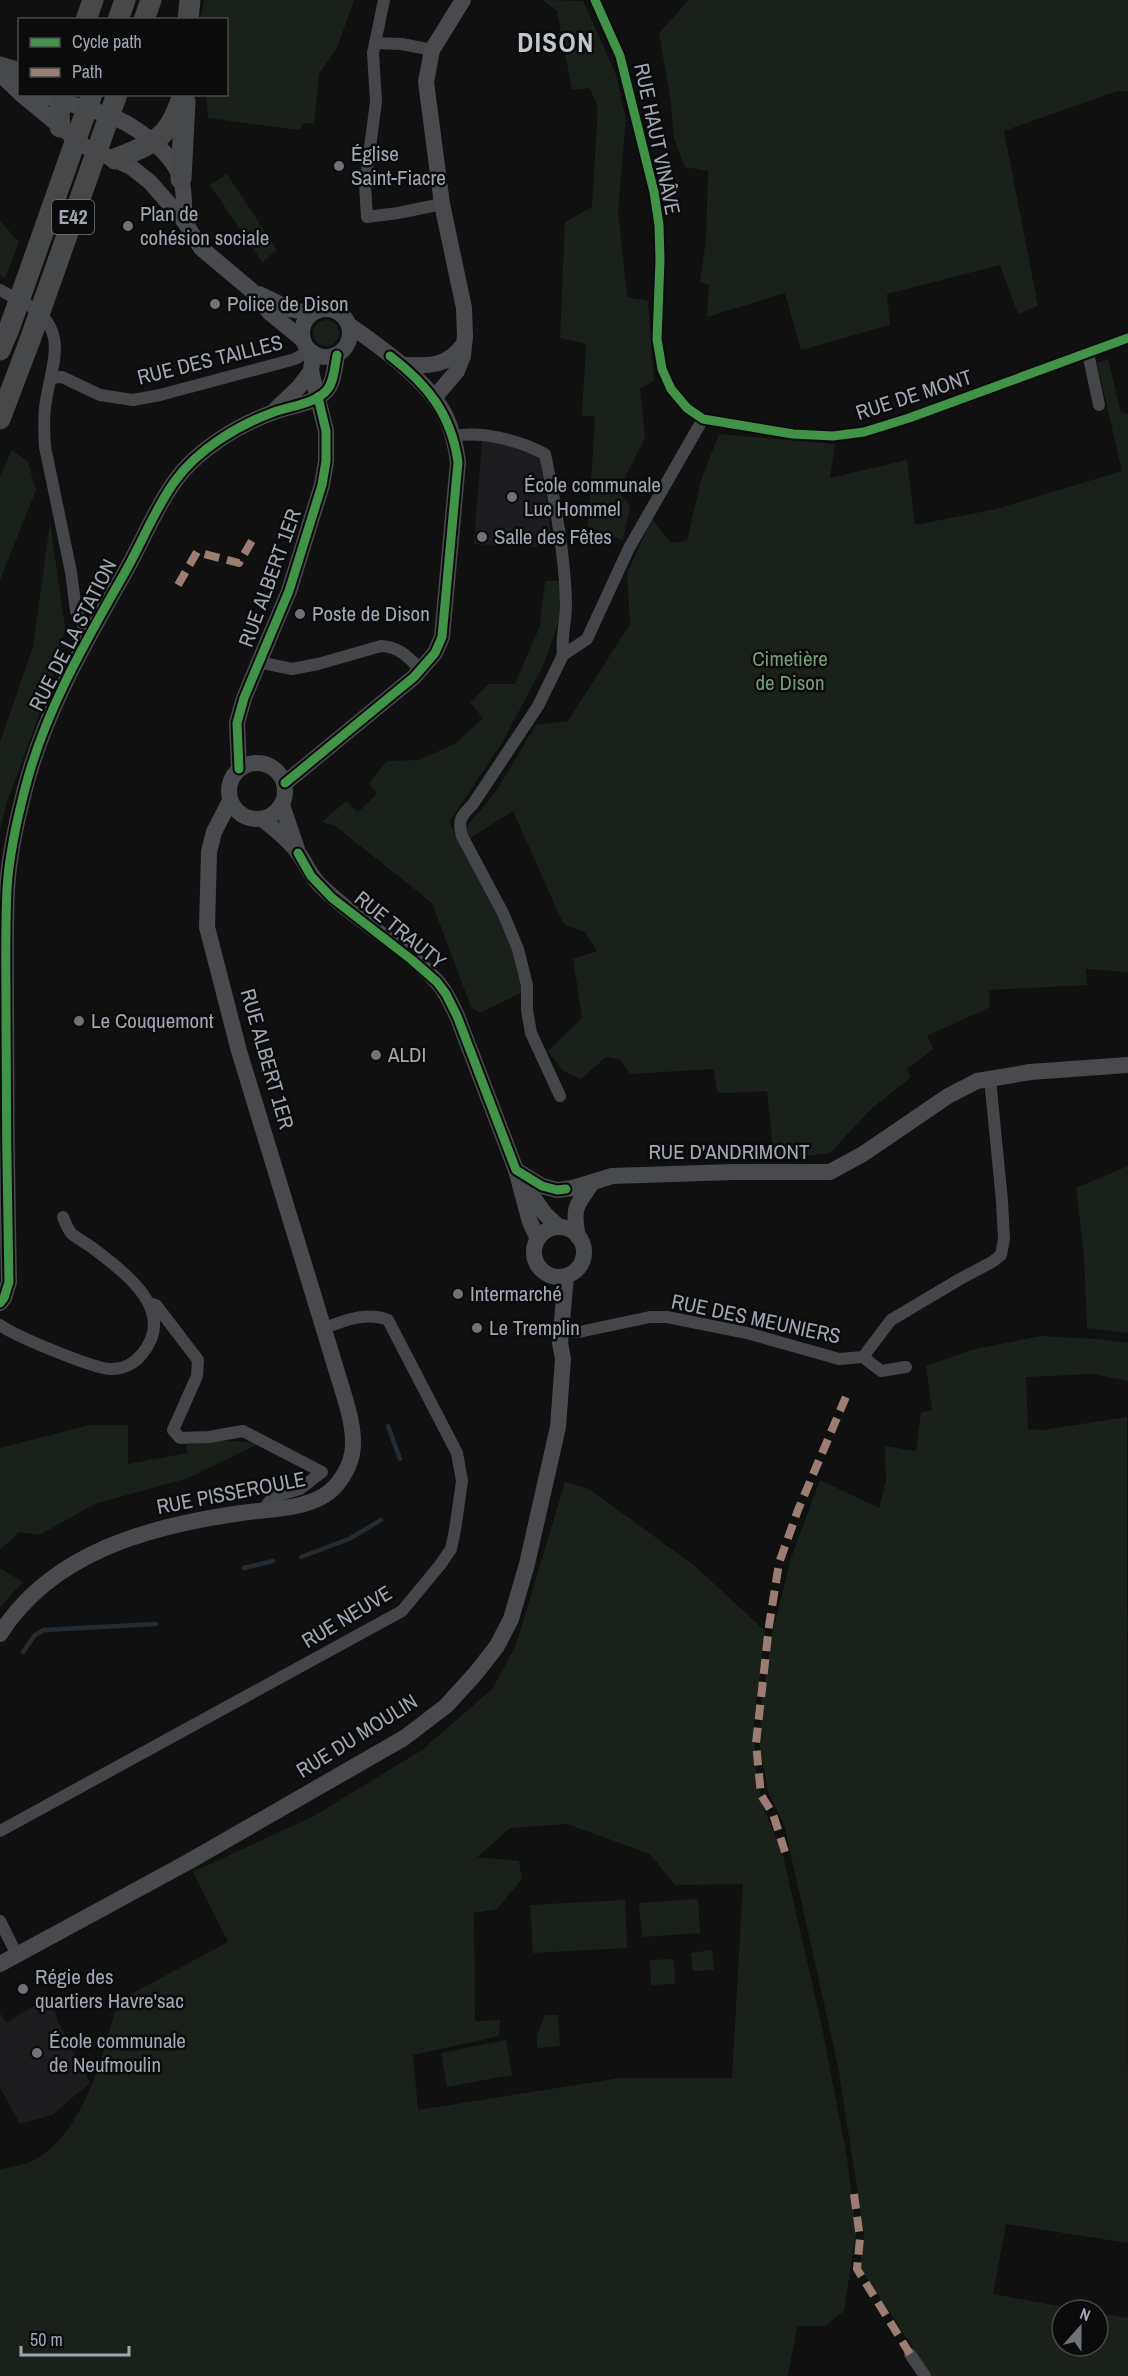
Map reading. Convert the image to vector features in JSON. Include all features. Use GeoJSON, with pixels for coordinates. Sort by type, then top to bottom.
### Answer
{"type":"FeatureCollection","features":[{"type":"Feature","properties":{"kind":"highway"},"geometry":{"type":"LineString","coordinates":[[87,18],[93,0]]}},
{"type":"Feature","properties":{"kind":"highway"},"geometry":{"type":"LineString","coordinates":[[119,18],[125,0]]}},
{"type":"Feature","properties":{"kind":"highway"},"geometry":{"type":"LineString","coordinates":[[145,18],[151,0]]}},
{"type":"Feature","properties":{"kind":"highway"},"geometry":{"type":"LineString","coordinates":[[188,18],[190,0]]}},
{"type":"Feature","properties":{"kind":"highway"},"geometry":{"type":"LineString","coordinates":[[0,70],[18,73]]}},
{"type":"Feature","properties":{"kind":"highway","name":"E42"},"geometry":{"type":"LineString","coordinates":[[0,350],[91,96]]}},
{"type":"Feature","properties":{"kind":"highway","name":"E42"},"geometry":{"type":"LineString","coordinates":[[0,419],[116,96]]}},
{"type":"Feature","properties":{"kind":"highway"},"geometry":{"type":"LineString","coordinates":[[116,159],[154,142],[170,128],[182,96]]}},
{"type":"Feature","properties":{"kind":"highway"},"geometry":{"type":"LineString","coordinates":[[181,180],[186,122],[183,96]]}},
{"type":"Feature","properties":{"kind":"highway"},"geometry":{"type":"LineString","coordinates":[[60,127],[59,114],[62,99]]}},
{"type":"Feature","properties":{"kind":"main road"},"geometry":{"type":"LineString","coordinates":[[434,398],[457,371],[463,356],[464,308],[442,204],[426,82],[432,50],[463,0]]}},
{"type":"Feature","properties":{"kind":"main road"},"geometry":{"type":"LineString","coordinates":[[0,70],[18,82]]}},
{"type":"Feature","properties":{"kind":"main road"},"geometry":{"type":"LineString","coordinates":[[0,70],[18,92]]}},
{"type":"Feature","properties":{"kind":"main road"},"geometry":{"type":"LineString","coordinates":[[22,96],[84,146],[131,167],[150,182],[184,221],[201,248],[251,290],[269,312],[320,357],[337,355],[342,351],[349,339],[349,325]]}},
{"type":"Feature","properties":{"kind":"main road"},"geometry":{"type":"LineString","coordinates":[[62,99],[104,113],[132,127],[154,142],[174,165],[181,180],[184,221]]}},
{"type":"Feature","properties":{"kind":"main road"},"geometry":{"type":"LineString","coordinates":[[251,290],[276,304],[311,314]]}},
{"type":"Feature","properties":{"kind":"main road"},"geometry":{"type":"LineString","coordinates":[[230,801],[230,784],[239,769],[256,762],[265,764],[280,774],[285,783],[417,673],[435,653],[441,637],[458,462],[453,436],[445,415],[434,398],[403,365],[349,325],[340,313],[333,309],[318,310],[304,321],[302,330],[308,348]]}},
{"type":"Feature","properties":{"kind":"main road"},"geometry":{"type":"LineString","coordinates":[[403,365],[430,366],[442,363],[451,358],[464,344]]}},
{"type":"Feature","properties":{"kind":"main road","name":"RUE ALBERT 1ER"},"geometry":{"type":"LineString","coordinates":[[239,769],[237,723],[258,662],[289,591],[322,485],[326,461],[326,431],[311,372],[308,348]]}},
{"type":"Feature","properties":{"kind":"main road"},"geometry":{"type":"LineString","coordinates":[[318,397],[330,386],[337,355]]}},
{"type":"Feature","properties":{"kind":"main road","name":"RUE DE LA STATION"},"geometry":{"type":"LineString","coordinates":[[271,413],[299,387],[311,372]]}},
{"type":"Feature","properties":{"kind":"main road","name":"RUE DE LA STATION"},"geometry":{"type":"LineString","coordinates":[[0,1303],[9,1282],[5,1134],[7,888],[26,783],[43,731],[89,636],[176,479],[207,448],[271,413],[318,397]]}},
{"type":"Feature","properties":{"kind":"main road","name":"RUE TRAUTY"},"geometry":{"type":"LineString","coordinates":[[285,783],[285,799],[282,804],[298,853],[311,876],[332,898],[412,960],[437,982],[446,994],[457,1016],[518,1174],[530,1222],[538,1239]]}},
{"type":"Feature","properties":{"kind":"main road","name":"RUE ALBERT 1ER"},"geometry":{"type":"LineString","coordinates":[[230,801],[214,832],[209,852],[207,927],[239,1051],[324,1328]]}},
{"type":"Feature","properties":{"kind":"main road","name":"RUE TRAUTY"},"geometry":{"type":"LineString","coordinates":[[230,801],[234,808],[246,818],[262,819],[277,830],[298,853]]}},
{"type":"Feature","properties":{"kind":"main road"},"geometry":{"type":"LineString","coordinates":[[262,819],[270,817],[282,804]]}},
{"type":"Feature","properties":{"kind":"main road","name":"RUE D'ANDRIMONT"},"geometry":{"type":"LineString","coordinates":[[518,1174],[542,1186],[557,1190],[612,1176],[830,1172],[863,1154],[948,1096],[977,1082],[1030,1072],[1128,1065]]}},
{"type":"Feature","properties":{"kind":"main road","name":"RUE TRAUTY"},"geometry":{"type":"LineString","coordinates":[[518,1174],[545,1214],[559,1227]]}},
{"type":"Feature","properties":{"kind":"main road"},"geometry":{"type":"LineString","coordinates":[[578,1236],[559,1227],[543,1233],[534,1247],[537,1264],[549,1275],[566,1276],[578,1269],[584,1249],[578,1236],[575,1210],[593,1182]]}},
{"type":"Feature","properties":{"kind":"main road","name":"RUE DU MOULIN"},"geometry":{"type":"LineString","coordinates":[[0,1964],[188,1862],[395,1744],[446,1706],[476,1673],[497,1646],[511,1619],[527,1564],[558,1427],[563,1359],[561,1330],[566,1276]]}},
{"type":"Feature","properties":{"kind":"main road","name":"RUE PISSEROULE"},"geometry":{"type":"LineString","coordinates":[[0,1634],[13,1614],[46,1581],[77,1560],[131,1538],[178,1523],[262,1511],[300,1504],[325,1496],[341,1480],[352,1453],[351,1422],[324,1328]]}},
{"type":"Feature","properties":{"kind":"street"},"geometry":{"type":"LineString","coordinates":[[384,0],[375,43],[376,102],[365,185],[367,217],[442,204]]}},
{"type":"Feature","properties":{"kind":"street","name":"RUE HAUT VINÂVE"},"geometry":{"type":"LineString","coordinates":[[597,1],[620,56],[654,192],[660,260],[657,339],[662,369],[672,389],[687,408],[703,419]]}},
{"type":"Feature","properties":{"kind":"street"},"geometry":{"type":"LineString","coordinates":[[375,43],[402,44],[432,50]]}},
{"type":"Feature","properties":{"kind":"street"},"geometry":{"type":"LineString","coordinates":[[0,290],[34,308],[47,322],[56,342],[57,354],[46,401],[45,447],[71,572],[76,611],[89,636]]}},
{"type":"Feature","properties":{"kind":"street","name":"RUE DE MONT"},"geometry":{"type":"LineString","coordinates":[[703,419],[803,435],[833,436],[864,432],[919,415],[1128,338]]}},
{"type":"Feature","properties":{"kind":"street","name":"RUE DES TAILLES"},"geometry":{"type":"LineString","coordinates":[[51,378],[62,377],[100,395],[133,400],[295,359],[308,348]]}},
{"type":"Feature","properties":{"kind":"street"},"geometry":{"type":"LineString","coordinates":[[1088,353],[1099,405]]}},
{"type":"Feature","properties":{"kind":"street"},"geometry":{"type":"LineString","coordinates":[[560,1096],[531,1034],[526,1003],[527,985],[518,949],[503,913],[462,836],[458,824],[461,816],[473,804],[538,706],[563,655],[587,639],[629,549],[703,419]]}},
{"type":"Feature","properties":{"kind":"street"},"geometry":{"type":"LineString","coordinates":[[453,436],[481,434],[533,448],[545,454],[562,561],[566,607],[561,638],[563,655]]}},
{"type":"Feature","properties":{"kind":"street"},"geometry":{"type":"LineString","coordinates":[[258,662],[292,669],[381,646],[390,646],[400,649],[417,673]]}},
{"type":"Feature","properties":{"kind":"street","name":"RUE DES MEUNIERS"},"geometry":{"type":"LineString","coordinates":[[561,1330],[579,1332],[650,1317],[667,1317],[747,1333],[839,1359],[863,1357],[891,1320],[1001,1255],[1004,1239],[1002,1201],[990,1079]]}},
{"type":"Feature","properties":{"kind":"street"},"geometry":{"type":"LineString","coordinates":[[0,1325],[71,1357],[111,1370],[127,1366],[148,1347],[153,1338],[155,1324],[149,1303],[135,1283],[71,1233],[63,1217]]}},
{"type":"Feature","properties":{"kind":"street"},"geometry":{"type":"LineString","coordinates":[[149,1303],[156,1305],[198,1360],[197,1376],[173,1430],[180,1438],[209,1437],[243,1431],[322,1472],[300,1489],[273,1497],[262,1511]]}},
{"type":"Feature","properties":{"kind":"street","name":"RUE NEUVE"},"geometry":{"type":"LineString","coordinates":[[0,1831],[402,1611],[451,1549],[462,1481],[457,1454],[403,1345],[388,1320],[379,1316],[365,1316],[324,1328]]}},
{"type":"Feature","properties":{"kind":"street"},"geometry":{"type":"LineString","coordinates":[[863,1357],[881,1371],[906,1367]]}},
{"type":"Feature","properties":{"kind":"street"},"geometry":{"type":"LineString","coordinates":[[0,1921],[17,1955]]}},
{"type":"Feature","properties":{"kind":"street"},"geometry":{"type":"LineString","coordinates":[[910,2354],[925,2376]]}},
{"type":"Feature","properties":{"kind":"shaded area","name":"École communale Luc Hommel"},"geometry":{"type":"Polygon","coordinates":[[[482,441],[499,442],[540,454],[552,540],[537,547],[474,544],[482,441]]]}},
{"type":"Feature","properties":{"kind":"shaded area","name":"École communale de Neufmoulin"},"geometry":{"type":"Polygon","coordinates":[[[50,1996],[58,2022],[90,2083],[52,2115],[20,2124],[0,2088],[0,2013],[6,2023],[50,1996]]]}},
{"type":"Feature","properties":{"kind":"green space"},"geometry":{"type":"Polygon","coordinates":[[[204,0],[354,0],[337,48],[319,74],[314,124],[304,123],[299,130],[208,118],[206,96],[228,96],[228,18],[200,18],[204,0]]]}},
{"type":"Feature","properties":{"kind":"green space"},"geometry":{"type":"Polygon","coordinates":[[[543,0],[583,1],[616,75],[626,119],[618,209],[627,297],[648,301],[654,381],[640,388],[645,438],[618,491],[630,506],[623,540],[588,527],[595,417],[582,415],[586,344],[560,338],[565,222],[592,207],[598,108],[590,88],[572,90],[557,11],[543,0]]]}},
{"type":"Feature","properties":{"kind":"green space"},"geometry":{"type":"Polygon","coordinates":[[[689,0],[1128,0],[1128,91],[1117,91],[1004,131],[1038,306],[1018,314],[1000,265],[887,294],[890,325],[801,350],[785,293],[707,317],[709,285],[700,282],[706,239],[708,171],[685,167],[674,139],[671,103],[659,33],[689,0]]]}},
{"type":"Feature","properties":{"kind":"green space"},"geometry":{"type":"Polygon","coordinates":[[[227,174],[277,250],[262,262],[210,185],[227,174]]]}},
{"type":"Feature","properties":{"kind":"green space"},"geometry":{"type":"Polygon","coordinates":[[[0,221],[19,242],[5,278],[0,275],[0,221]]]}},
{"type":"Feature","properties":{"kind":"green space"},"geometry":{"type":"Polygon","coordinates":[[[326,320],[335,324],[339,333],[335,342],[326,346],[317,342],[313,333],[317,324],[326,320]]]}},
{"type":"Feature","properties":{"kind":"green space","name":"Cimetière de Dison"},"geometry":{"type":"Polygon","coordinates":[[[1108,359],[1121,413],[1128,414],[1128,972],[1086,969],[1087,985],[989,990],[990,1007],[927,1036],[933,1049],[907,1069],[911,1077],[871,1109],[830,1153],[774,1160],[767,1091],[724,1093],[717,1091],[714,1069],[630,1074],[620,1060],[606,1057],[581,1079],[563,1071],[548,1051],[582,1018],[573,959],[597,951],[585,932],[567,926],[562,921],[513,811],[470,838],[464,830],[496,791],[536,725],[568,721],[630,624],[627,573],[652,519],[671,543],[687,541],[701,480],[719,434],[835,444],[830,478],[907,460],[915,525],[996,509],[1122,471],[1097,363],[1108,359]]]}},
{"type":"Feature","properties":{"kind":"green space"},"geometry":{"type":"Polygon","coordinates":[[[12,450],[28,462],[36,490],[0,580],[0,476],[12,450]]]}},
{"type":"Feature","properties":{"kind":"green space"},"geometry":{"type":"Polygon","coordinates":[[[50,523],[65,628],[53,677],[6,805],[0,830],[0,742],[33,647],[50,523]]]}},
{"type":"Feature","properties":{"kind":"green space"},"geometry":{"type":"Polygon","coordinates":[[[545,581],[561,581],[561,615],[543,666],[502,743],[449,822],[499,914],[527,990],[480,1013],[471,1007],[432,903],[334,825],[322,822],[346,801],[358,812],[377,794],[369,783],[387,761],[420,760],[456,743],[483,718],[470,703],[488,684],[515,684],[540,626],[545,581]]]}},
{"type":"Feature","properties":{"kind":"green space"},"geometry":{"type":"Polygon","coordinates":[[[1128,1166],[1128,1333],[1087,1328],[1084,1255],[1076,1188],[1128,1166]]]}},
{"type":"Feature","properties":{"kind":"green space"},"geometry":{"type":"Polygon","coordinates":[[[1041,1336],[1128,1343],[1128,1381],[1093,1374],[1026,1377],[1028,1429],[1043,1430],[1127,1417],[1128,2243],[1006,2224],[993,2294],[1050,2304],[1050,2358],[1110,2358],[1110,2315],[1128,2318],[1128,2376],[932,2376],[860,2268],[864,2234],[838,2066],[784,1824],[768,1792],[760,1747],[761,1707],[772,1635],[791,1558],[820,1480],[879,1508],[886,1481],[885,1446],[916,1451],[921,1413],[932,1410],[926,1366],[971,1350],[1041,1336]]]}},
{"type":"Feature","properties":{"kind":"green space"},"geometry":{"type":"Polygon","coordinates":[[[90,1425],[128,1425],[128,1464],[187,1453],[186,1445],[195,1443],[231,1441],[258,1444],[188,1478],[95,1504],[39,1535],[19,1532],[0,1550],[0,1448],[90,1425]]]}},
{"type":"Feature","properties":{"kind":"green space"},"geometry":{"type":"Polygon","coordinates":[[[565,1482],[589,1489],[695,1566],[765,1631],[753,1730],[757,1778],[763,1807],[783,1855],[822,2027],[847,2158],[856,2233],[844,2311],[825,2326],[797,2326],[788,2376],[0,2376],[0,2169],[36,2159],[54,2146],[68,2129],[90,2089],[118,2001],[228,1942],[193,1872],[314,1816],[422,1750],[493,1688],[516,1645],[565,1482]],[[567,1824],[510,1828],[477,1857],[519,1861],[522,1879],[497,1909],[474,1913],[475,2021],[500,2020],[499,2036],[413,2055],[418,2110],[620,2078],[732,2078],[743,1884],[675,1885],[650,1854],[567,1824]]]}},
{"type":"Feature","properties":{"kind":"green space"},"geometry":{"type":"Polygon","coordinates":[[[0,1568],[23,1582],[0,1607],[0,1568]]]}},
{"type":"Feature","properties":{"kind":"green space"},"geometry":{"type":"Polygon","coordinates":[[[698,1899],[700,1933],[642,1937],[639,1903],[698,1899]]]}},
{"type":"Feature","properties":{"kind":"green space"},"geometry":{"type":"Polygon","coordinates":[[[625,1900],[627,1948],[533,1953],[530,1905],[625,1900]]]}},
{"type":"Feature","properties":{"kind":"green space"},"geometry":{"type":"Polygon","coordinates":[[[712,1950],[714,1970],[693,1971],[691,1953],[712,1950]]]}},
{"type":"Feature","properties":{"kind":"green space"},"geometry":{"type":"Polygon","coordinates":[[[674,1959],[675,1984],[651,1985],[650,1960],[674,1959]]]}},
{"type":"Feature","properties":{"kind":"green space"},"geometry":{"type":"Polygon","coordinates":[[[545,2015],[558,2015],[560,2046],[537,2048],[537,2035],[545,2015]]]}},
{"type":"Feature","properties":{"kind":"green space"},"geometry":{"type":"Polygon","coordinates":[[[506,2040],[512,2075],[447,2087],[441,2053],[506,2040]]]}},
{"type":"Feature","properties":{"kind":"waterway"},"geometry":{"type":"LineString","coordinates":[[388,1426],[400,1459]]}},
{"type":"Feature","properties":{"kind":"waterway"},"geometry":{"type":"LineString","coordinates":[[301,1557],[349,1539],[381,1520]]}},
{"type":"Feature","properties":{"kind":"waterway"},"geometry":{"type":"LineString","coordinates":[[244,1568],[273,1561]]}},
{"type":"Feature","properties":{"kind":"waterway"},"geometry":{"type":"LineString","coordinates":[[23,1652],[35,1635],[44,1630],[156,1624]]}},
{"type":"Feature","properties":{"kind":"marked path"},"geometry":{"type":"LineString","coordinates":[[178,585],[197,552],[239,563],[254,537]]}},
{"type":"Feature","properties":{"kind":"marked path"},"geometry":{"type":"LineString","coordinates":[[785,1852],[773,1814],[761,1795],[756,1743],[769,1626],[779,1563],[798,1510],[848,1392]]}},
{"type":"Feature","properties":{"kind":"marked path"},"geometry":{"type":"LineString","coordinates":[[854,2194],[860,2238],[857,2269],[910,2354]]}},
{"type":"Feature","properties":{"kind":"cycle path"},"geometry":{"type":"LineString","coordinates":[[595,0],[620,56],[654,192],[659,225],[660,260],[657,339],[662,369],[671,389],[687,408],[703,419],[793,434],[833,436],[864,432],[909,418],[1128,338]]}},
{"type":"Feature","properties":{"kind":"cycle path"},"geometry":{"type":"LineString","coordinates":[[0,1303],[9,1282],[6,1079],[7,889],[17,824],[34,757],[68,676],[175,481],[195,459],[233,431],[260,417],[309,402],[322,395],[331,383],[337,355]]}},
{"type":"Feature","properties":{"kind":"cycle path"},"geometry":{"type":"LineString","coordinates":[[285,783],[414,677],[435,653],[442,637],[458,462],[455,445],[450,429],[436,402],[416,378],[390,356]]}},
{"type":"Feature","properties":{"kind":"cycle path"},"geometry":{"type":"LineString","coordinates":[[239,769],[237,723],[244,698],[289,591],[322,485],[326,461],[326,431],[318,397]]}},
{"type":"Feature","properties":{"kind":"cycle path"},"geometry":{"type":"LineString","coordinates":[[298,853],[311,876],[332,898],[437,982],[457,1016],[516,1170],[542,1186],[557,1190],[566,1189]]}},
{"type":"Feature","properties":{"kind":"place","name":"Église Saint-Fiacre"},"geometry":{"type":"Point","coordinates":[339,166]}},
{"type":"Feature","properties":{"kind":"place","name":"Plan de cohésion sociale"},"geometry":{"type":"Point","coordinates":[128,226]}},
{"type":"Feature","properties":{"kind":"place","name":"Police de Dison"},"geometry":{"type":"Point","coordinates":[215,304]}},
{"type":"Feature","properties":{"kind":"place","name":"École communale Luc Hommel"},"geometry":{"type":"Point","coordinates":[512,497]}},
{"type":"Feature","properties":{"kind":"place","name":"Salle des Fêtes"},"geometry":{"type":"Point","coordinates":[482,537]}},
{"type":"Feature","properties":{"kind":"place","name":"Poste de Dison"},"geometry":{"type":"Point","coordinates":[300,614]}},
{"type":"Feature","properties":{"kind":"place","name":"Le Couquemont"},"geometry":{"type":"Point","coordinates":[79,1021]}},
{"type":"Feature","properties":{"kind":"place","name":"ALDI"},"geometry":{"type":"Point","coordinates":[376,1055]}},
{"type":"Feature","properties":{"kind":"place","name":"Intermarché"},"geometry":{"type":"Point","coordinates":[458,1294]}},
{"type":"Feature","properties":{"kind":"place","name":"Le Tremplin"},"geometry":{"type":"Point","coordinates":[477,1328]}},
{"type":"Feature","properties":{"kind":"place","name":"Régie des quartiers Havre'sac"},"geometry":{"type":"Point","coordinates":[23,1989]}},
{"type":"Feature","properties":{"kind":"place","name":"École communale de Neufmoulin"},"geometry":{"type":"Point","coordinates":[37,2053]}},
{"type":"Feature","properties":{"kind":"district","name":"DISON"},"geometry":{"type":"Point","coordinates":[556,43]}}]}
